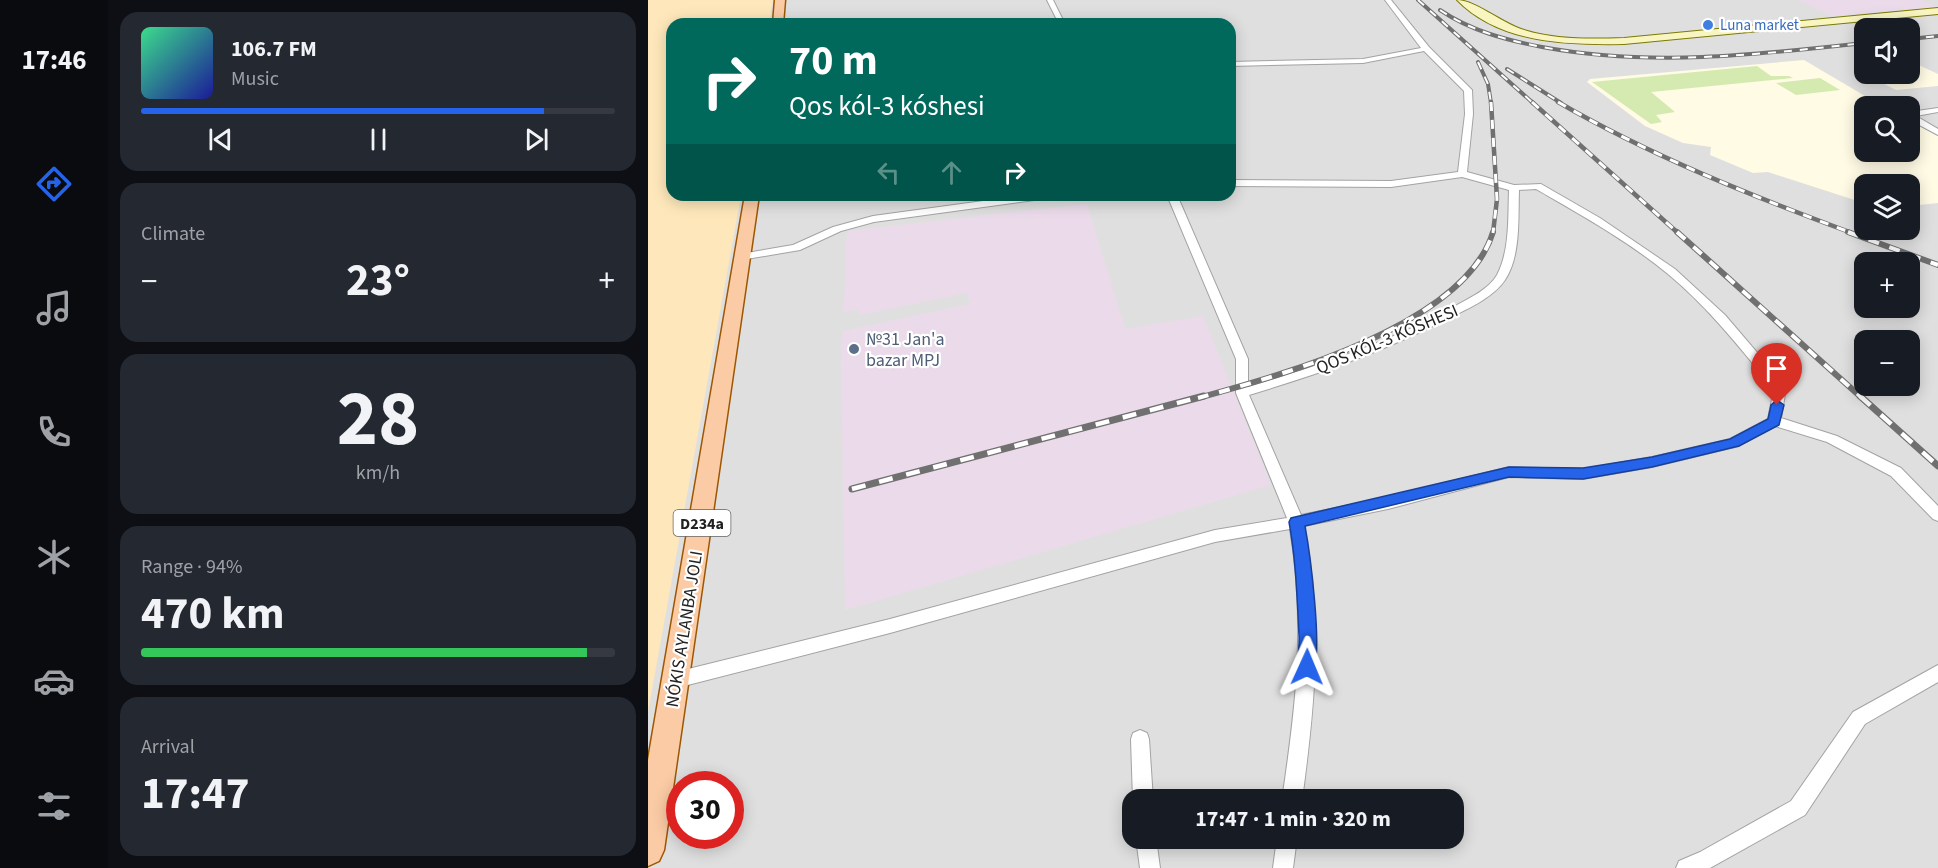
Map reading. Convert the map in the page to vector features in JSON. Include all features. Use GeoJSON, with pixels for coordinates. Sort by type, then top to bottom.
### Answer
{"type":"FeatureCollection","features":[{"type":"Feature","properties":{"kind":"main road"},"geometry":{"type":"LineString","coordinates":[[778,18],[780,0]]}},
{"type":"Feature","properties":{"kind":"main road"},"geometry":{"type":"LineString","coordinates":[[1461,0],[1492,22],[1530,35],[1573,42],[1624,41],[1938,11]]}},
{"type":"Feature","properties":{"kind":"main road","name":"D234a"},"geometry":{"type":"LineString","coordinates":[[648,850],[710,477],[751,201]]}},
{"type":"Feature","properties":{"kind":"street"},"geometry":{"type":"LineString","coordinates":[[1050,0],[1059,18]]}},
{"type":"Feature","properties":{"kind":"street"},"geometry":{"type":"LineString","coordinates":[[1388,0],[1426,49],[1468,90],[1469,114],[1462,174]]}},
{"type":"Feature","properties":{"kind":"street"},"geometry":{"type":"LineString","coordinates":[[1236,64],[1364,61],[1426,49]]}},
{"type":"Feature","properties":{"kind":"street"},"geometry":{"type":"LineString","coordinates":[[1938,110],[1911,114],[1912,118],[1938,132]]}},
{"type":"Feature","properties":{"kind":"street"},"geometry":{"type":"LineString","coordinates":[[1236,183],[1391,184],[1462,174],[1514,188],[1538,186],[1596,220],[1662,264],[1721,317],[1780,388],[1774,422]]}},
{"type":"Feature","properties":{"kind":"street","name":"QOS KÓL-3 KÓSHESI"},"geometry":{"type":"LineString","coordinates":[[1242,393],[1339,363],[1475,301],[1500,280],[1512,244],[1514,188]]}},
{"type":"Feature","properties":{"kind":"street"},"geometry":{"type":"LineString","coordinates":[[741,257],[795,248],[837,229],[873,219],[1005,201]]}},
{"type":"Feature","properties":{"kind":"street"},"geometry":{"type":"LineString","coordinates":[[1175,201],[1242,359],[1242,393],[1296,522],[1302,551],[1308,647],[1305,706],[1294,789]]}},
{"type":"Feature","properties":{"kind":"street"},"geometry":{"type":"LineString","coordinates":[[676,680],[902,623],[1215,536],[1388,503],[1509,472],[1583,474],[1652,462],[1734,443],[1774,422],[1832,439],[1896,472],[1938,515]]}},
{"type":"Feature","properties":{"kind":"street"},"geometry":{"type":"LineString","coordinates":[[1686,868],[1707,859],[1798,808],[1859,718],[1938,673]]}},
{"type":"Feature","properties":{"kind":"street"},"geometry":{"type":"LineString","coordinates":[[1140,739],[1142,789]]}},
{"type":"Feature","properties":{"kind":"street"},"geometry":{"type":"LineString","coordinates":[[1147,849],[1150,868]]}},
{"type":"Feature","properties":{"kind":"street"},"geometry":{"type":"LineString","coordinates":[[1283,868],[1286,849]]}},
{"type":"Feature","properties":{"kind":"shaded area"},"geometry":{"type":"Polygon","coordinates":[[[648,0],[1938,0],[1938,868],[648,868],[648,0]]]}},
{"type":"Feature","properties":{"kind":"shaded area"},"geometry":{"type":"Polygon","coordinates":[[[1799,0],[1921,0],[1937,7],[1831,16],[1799,0]]]}},
{"type":"Feature","properties":{"kind":"shaded area"},"geometry":{"type":"Polygon","coordinates":[[[1804,60],[1865,96],[1854,96],[1854,162],[1920,162],[1920,123],[1938,135],[1938,203],[1920,205],[1920,174],[1854,174],[1854,200],[1768,172],[1753,173],[1710,155],[1711,147],[1683,143],[1645,126],[1587,82],[1590,79],[1804,60]]]}},
{"type":"Feature","properties":{"kind":"shaded area"},"geometry":{"type":"Polygon","coordinates":[[[1920,66],[1938,74],[1938,86],[1896,90],[1884,84],[1920,84],[1920,66]]]}},
{"type":"Feature","properties":{"kind":"shaded area"},"geometry":{"type":"Polygon","coordinates":[[[1087,204],[1125,329],[1203,316],[1271,485],[845,610],[841,347],[843,331],[970,304],[967,293],[859,315],[859,309],[843,312],[846,274],[845,247],[848,231],[1087,204]]]}},
{"type":"Feature","properties":{"kind":"green space"},"geometry":{"type":"Polygon","coordinates":[[[1757,66],[1771,76],[1793,78],[1651,92],[1675,112],[1656,115],[1662,122],[1651,124],[1592,82],[1757,66]]]}},
{"type":"Feature","properties":{"kind":"green space"},"geometry":{"type":"Polygon","coordinates":[[[1820,78],[1840,90],[1796,95],[1776,83],[1820,78]]]}},
{"type":"Feature","properties":{"kind":"sand"},"geometry":{"type":"Polygon","coordinates":[[[648,0],[773,0],[770,18],[666,18],[666,201],[740,201],[648,712],[648,0]]]}},
{"type":"Feature","properties":{"kind":"railway"},"geometry":{"type":"LineString","coordinates":[[1418,0],[1533,103]]}},
{"type":"Feature","properties":{"kind":"railway"},"geometry":{"type":"LineString","coordinates":[[1440,10],[1464,24],[1489,34],[1542,47],[1582,53],[1663,58],[1703,57],[1854,44]]}},
{"type":"Feature","properties":{"kind":"railway"},"geometry":{"type":"LineString","coordinates":[[1920,38],[1938,36]]}},
{"type":"Feature","properties":{"kind":"railway"},"geometry":{"type":"LineString","coordinates":[[1478,62],[1488,84],[1491,103]]}},
{"type":"Feature","properties":{"kind":"railway"},"geometry":{"type":"LineString","coordinates":[[1507,69],[1561,103]]}},
{"type":"Feature","properties":{"kind":"railway"},"geometry":{"type":"LineString","coordinates":[[1491,102],[1497,199],[1493,233]]}},
{"type":"Feature","properties":{"kind":"railway"},"geometry":{"type":"LineString","coordinates":[[1532,102],[1678,233]]}},
{"type":"Feature","properties":{"kind":"railway"},"geometry":{"type":"LineString","coordinates":[[1558,102],[1593,122],[1702,174],[1852,233]]}},
{"type":"Feature","properties":{"kind":"railway"},"geometry":{"type":"LineString","coordinates":[[1198,398],[1321,360],[1367,341],[1410,319],[1447,294],[1476,265],[1493,232]]}},
{"type":"Feature","properties":{"kind":"railway"},"geometry":{"type":"LineString","coordinates":[[1677,232],[1862,398]]}},
{"type":"Feature","properties":{"kind":"railway"},"geometry":{"type":"LineString","coordinates":[[1848,232],[1938,265]]}},
{"type":"Feature","properties":{"kind":"railway"},"geometry":{"type":"LineString","coordinates":[[852,489],[1204,396]]}},
{"type":"Feature","properties":{"kind":"railway"},"geometry":{"type":"LineString","coordinates":[[1860,396],[1938,466]]}},
{"type":"Feature","properties":{"kind":"place","name":"Luna market"},"geometry":{"type":"Point","coordinates":[1708,25]}},
{"type":"Feature","properties":{"kind":"place","name":"№31 Jan'a bazar MPJ"},"geometry":{"type":"Point","coordinates":[854,349]}},
{"type":"Feature","properties":{"kind":"route"},"geometry":{"type":"LineString","coordinates":[[1307,667],[1308,647],[1302,551],[1296,522],[1388,503],[1509,472],[1583,474],[1652,462],[1734,443],[1774,422],[1777,405]]}}]}
